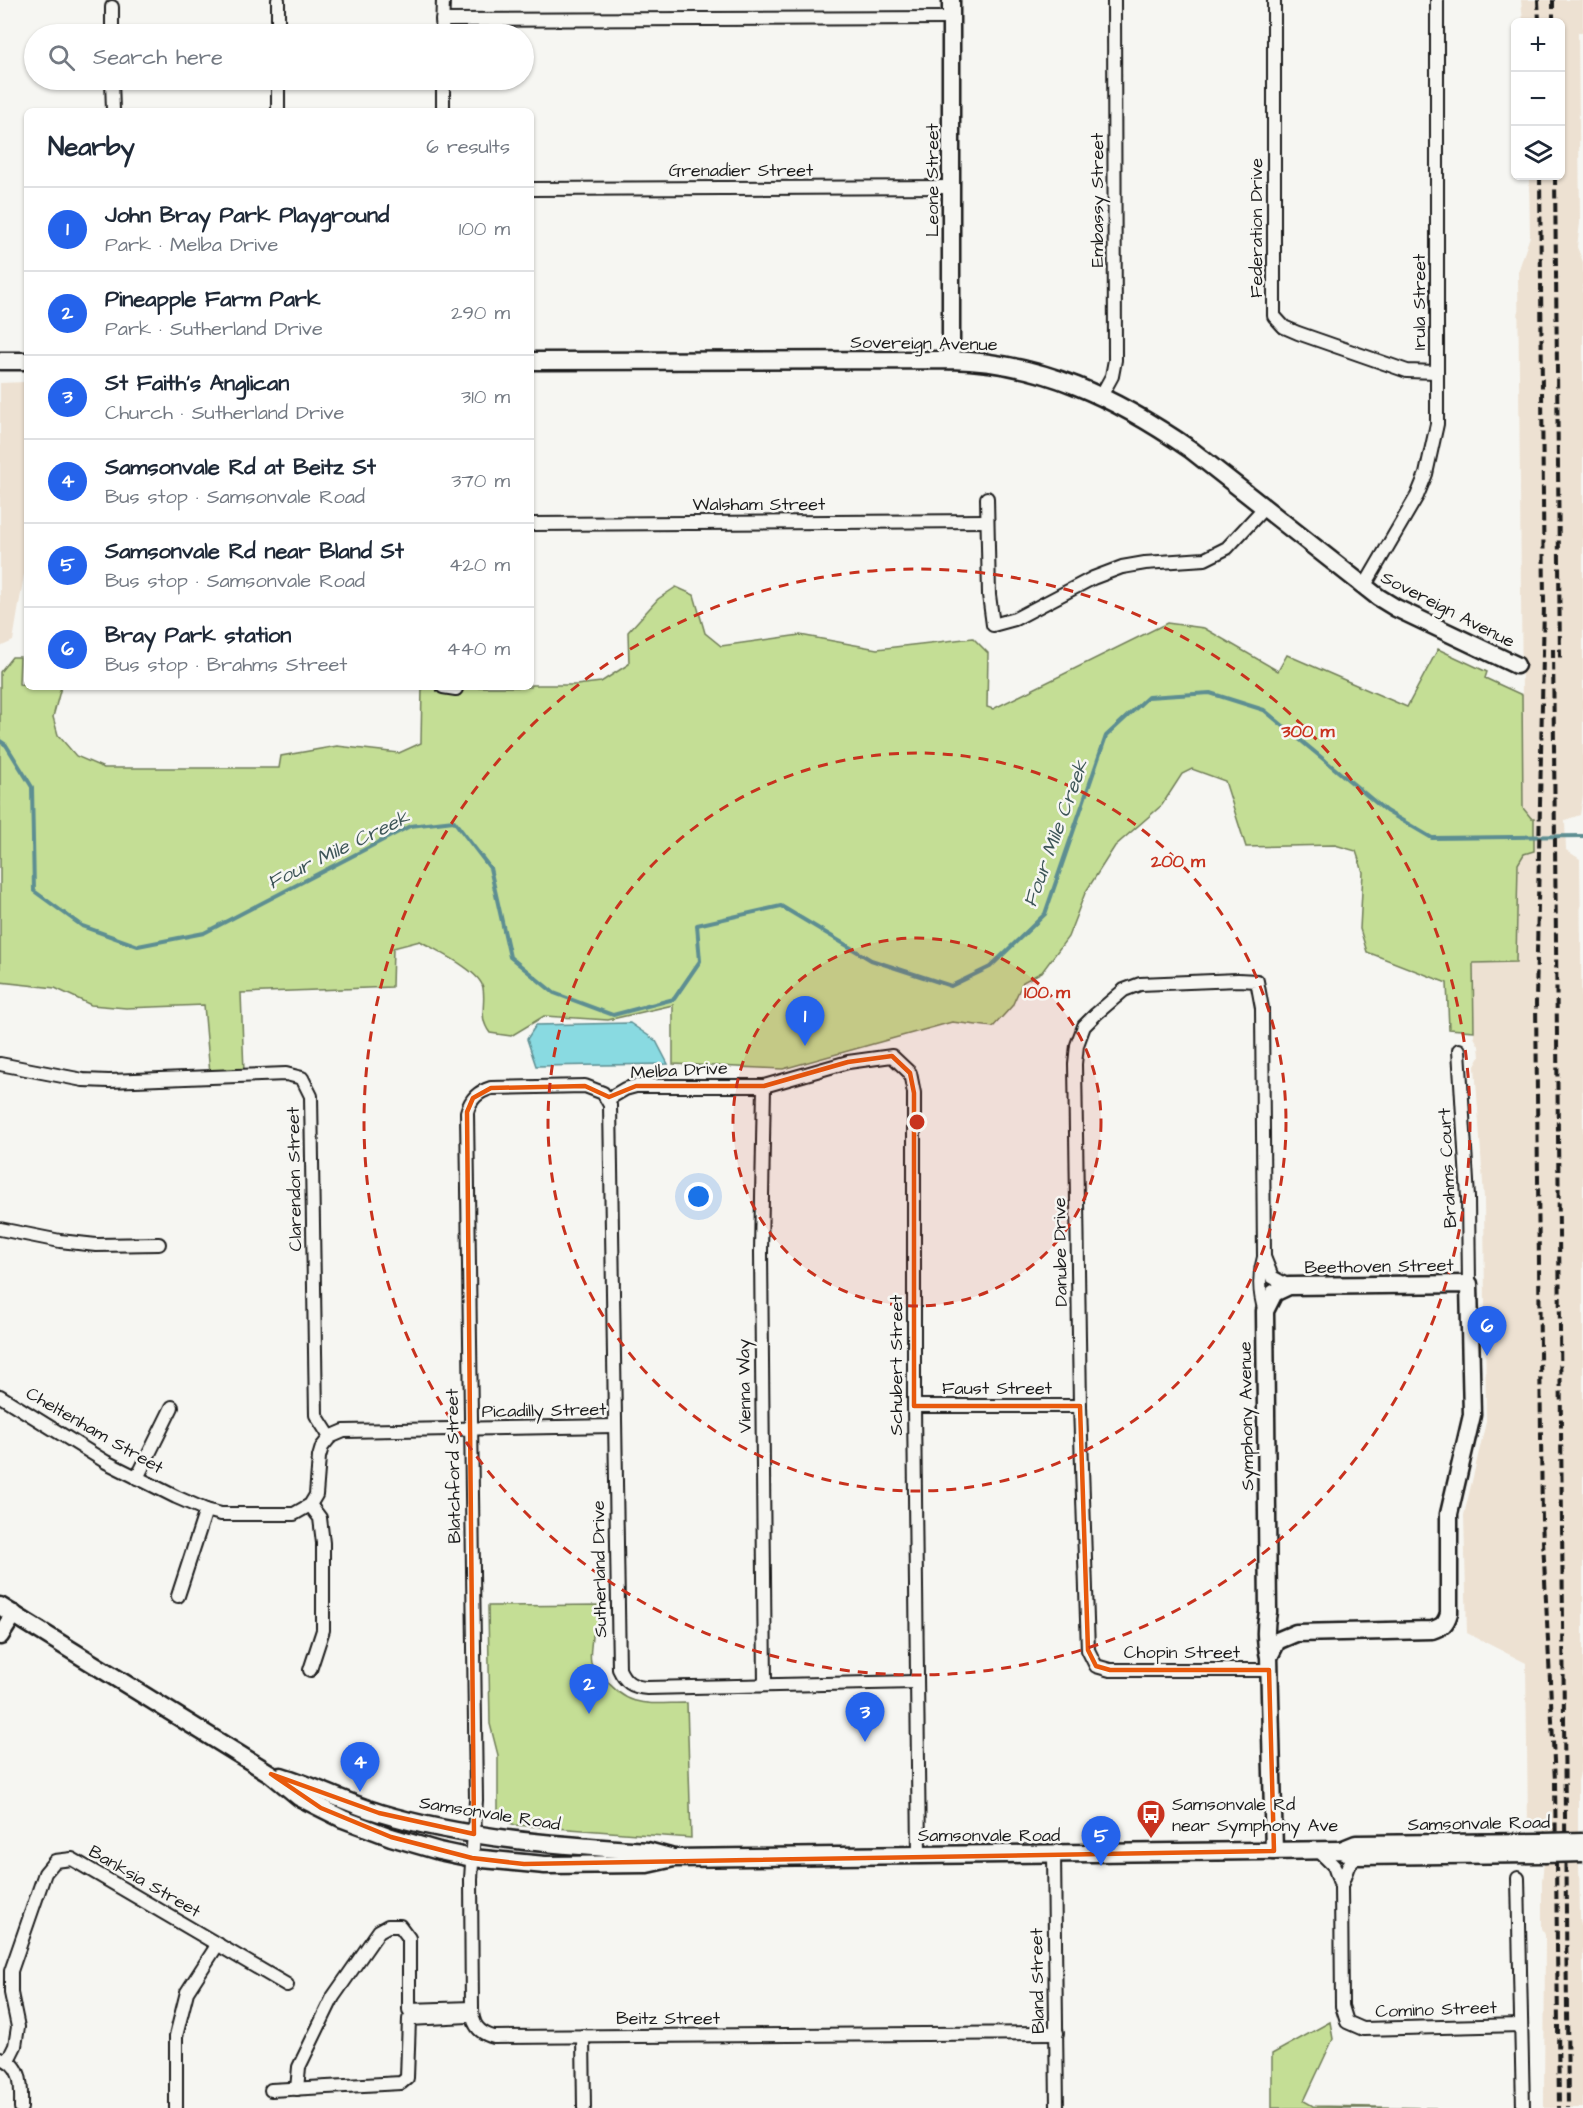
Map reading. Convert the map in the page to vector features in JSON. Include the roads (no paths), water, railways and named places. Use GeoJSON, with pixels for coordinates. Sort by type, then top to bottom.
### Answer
{"type":"FeatureCollection","features":[{"type":"Feature","properties":{"kind":"street"},"geometry":{"type":"LineString","coordinates":[[278,0],[278,24]]}},
{"type":"Feature","properties":{"kind":"street"},"geometry":{"type":"LineString","coordinates":[[442,0],[442,24]]}},
{"type":"Feature","properties":{"kind":"street","name":"Leone Street"},"geometry":{"type":"LineString","coordinates":[[951,0],[951,360]]}},
{"type":"Feature","properties":{"kind":"street","name":"Embassy Street"},"geometry":{"type":"LineString","coordinates":[[1101,396],[1112,376],[1115,353],[1114,0]]}},
{"type":"Feature","properties":{"kind":"street","name":"Federation Drive"},"geometry":{"type":"LineString","coordinates":[[1274,0],[1274,316],[1284,327],[1407,371],[1437,372]]}},
{"type":"Feature","properties":{"kind":"street","name":"Irula Street"},"geometry":{"type":"LineString","coordinates":[[1364,587],[1407,514],[1426,474],[1437,424],[1437,0]]}},
{"type":"Feature","properties":{"kind":"street"},"geometry":{"type":"LineString","coordinates":[[112,7],[112,24]]}},
{"type":"Feature","properties":{"kind":"street"},"geometry":{"type":"LineString","coordinates":[[442,20],[951,18]]}},
{"type":"Feature","properties":{"kind":"street"},"geometry":{"type":"LineString","coordinates":[[112,90],[113,108]]}},
{"type":"Feature","properties":{"kind":"street"},"geometry":{"type":"LineString","coordinates":[[278,90],[278,108]]}},
{"type":"Feature","properties":{"kind":"street"},"geometry":{"type":"LineString","coordinates":[[443,90],[443,108]]}},
{"type":"Feature","properties":{"kind":"street","name":"Grenadier Street"},"geometry":{"type":"LineString","coordinates":[[534,189],[951,188]]}},
{"type":"Feature","properties":{"kind":"street","name":"Sovereign Avenue"},"geometry":{"type":"LineString","coordinates":[[534,361],[951,360],[1007,364],[1059,380],[1101,396],[1168,434],[1364,587],[1396,608],[1516,665]]}},
{"type":"Feature","properties":{"kind":"street"},"geometry":{"type":"LineString","coordinates":[[0,361],[24,361]]}},
{"type":"Feature","properties":{"kind":"street"},"geometry":{"type":"LineString","coordinates":[[987,498],[989,595],[993,625],[1015,619],[1093,578],[1122,567],[1205,559],[1227,548],[1264,508]]}},
{"type":"Feature","properties":{"kind":"street","name":"Walsham Street"},"geometry":{"type":"LineString","coordinates":[[534,524],[987,521]]}},
{"type":"Feature","properties":{"kind":"street","name":"Symphony Avenue"},"geometry":{"type":"LineString","coordinates":[[1257,981],[1262,1008],[1264,1257],[1260,1268],[1261,1301],[1265,1311],[1268,1612],[1266,1646],[1269,1664],[1274,1851]]}},
{"type":"Feature","properties":{"kind":"street","name":"Danube Drive"},"geometry":{"type":"LineString","coordinates":[[1096,1666],[1088,1650],[1080,1406],[1075,1064],[1077,1045],[1084,1026],[1096,1014],[1124,990],[1140,984],[1257,981]]}},
{"type":"Feature","properties":{"kind":"street","name":"Brahms Court"},"geometry":{"type":"LineString","coordinates":[[1460,1050],[1468,1198],[1469,1284]]}},
{"type":"Feature","properties":{"kind":"street","name":"Melba Drive"},"geometry":{"type":"LineString","coordinates":[[608,1099],[625,1089],[636,1086],[764,1086],[848,1062],[892,1056]]}},
{"type":"Feature","properties":{"kind":"street","name":"Schubert Street"},"geometry":{"type":"LineString","coordinates":[[892,1056],[910,1073],[914,1093],[916,1682]]}},
{"type":"Feature","properties":{"kind":"street","name":"Clarendon Street"},"geometry":{"type":"LineString","coordinates":[[0,1064],[91,1081],[286,1074],[302,1078],[311,1096],[316,1415],[330,1437]]}},
{"type":"Feature","properties":{"kind":"street","name":"Blatchford Street"},"geometry":{"type":"LineString","coordinates":[[474,1834],[476,1800],[467,1112],[473,1098],[480,1091],[491,1088],[585,1086],[598,1090],[608,1099]]}},
{"type":"Feature","properties":{"kind":"street","name":"Vienna Way"},"geometry":{"type":"LineString","coordinates":[[764,1086],[761,1252],[765,1685]]}},
{"type":"Feature","properties":{"kind":"street","name":"Sutherland Drive"},"geometry":{"type":"LineString","coordinates":[[608,1099],[611,1113],[619,1669],[622,1677],[636,1687],[647,1688],[916,1682]]}},
{"type":"Feature","properties":{"kind":"street"},"geometry":{"type":"LineString","coordinates":[[0,1229],[60,1241],[96,1245],[159,1244]]}},
{"type":"Feature","properties":{"kind":"street"},"geometry":{"type":"LineString","coordinates":[[1264,1257],[1272,1276],[1289,1286]]}},
{"type":"Feature","properties":{"kind":"street"},"geometry":{"type":"LineString","coordinates":[[1269,1664],[1277,1641],[1296,1633],[1432,1630],[1447,1622],[1449,1613],[1449,1514],[1472,1415],[1469,1284]]}},
{"type":"Feature","properties":{"kind":"street","name":"Beethoven Street"},"geometry":{"type":"LineString","coordinates":[[1289,1286],[1469,1284]]}},
{"type":"Feature","properties":{"kind":"street"},"geometry":{"type":"LineString","coordinates":[[1265,1311],[1274,1293],[1289,1286]]}},
{"type":"Feature","properties":{"kind":"street","name":"Cheltenham Street"},"geometry":{"type":"LineString","coordinates":[[0,1396],[106,1462],[206,1510],[236,1515],[294,1514],[310,1505]]}},
{"type":"Feature","properties":{"kind":"street","name":"Faust Street"},"geometry":{"type":"LineString","coordinates":[[914,1406],[1080,1406]]}},
{"type":"Feature","properties":{"kind":"street"},"geometry":{"type":"LineString","coordinates":[[137,1478],[172,1407]]}},
{"type":"Feature","properties":{"kind":"street","name":"Picadilly Street"},"geometry":{"type":"LineString","coordinates":[[330,1437],[344,1431],[615,1426]]}},
{"type":"Feature","properties":{"kind":"street"},"geometry":{"type":"LineString","coordinates":[[310,1670],[323,1630],[323,1543],[320,1518],[310,1505],[316,1495],[319,1457],[322,1447],[330,1437]]}},
{"type":"Feature","properties":{"kind":"street"},"geometry":{"type":"LineString","coordinates":[[178,1596],[206,1510]]}},
{"type":"Feature","properties":{"kind":"street"},"geometry":{"type":"LineString","coordinates":[[0,1636],[7,1610]]}},
{"type":"Feature","properties":{"kind":"street","name":"Samsonvale Road"},"geometry":{"type":"LineString","coordinates":[[7,1610],[272,1774],[299,1797],[360,1826],[414,1844],[472,1857],[524,1864],[647,1864],[674,1858],[1274,1851],[1348,1853],[1356,1844],[1544,1848],[1583,1853]]}},
{"type":"Feature","properties":{"kind":"street"},"geometry":{"type":"LineString","coordinates":[[1268,1612],[1280,1627],[1296,1633]]}},
{"type":"Feature","properties":{"kind":"street","name":"Chopin Street"},"geometry":{"type":"LineString","coordinates":[[1096,1666],[1110,1670],[1269,1664]]}},
{"type":"Feature","properties":{"kind":"street"},"geometry":{"type":"LineString","coordinates":[[916,1682],[919,1855]]}},
{"type":"Feature","properties":{"kind":"street","name":"Samsonvale Road"},"geometry":{"type":"LineString","coordinates":[[272,1774],[307,1784],[379,1813],[442,1829],[647,1851],[674,1858]]}},
{"type":"Feature","properties":{"kind":"street"},"geometry":{"type":"LineString","coordinates":[[472,2012],[474,1834]]}},
{"type":"Feature","properties":{"kind":"street","name":"Samsonvale Road"},"geometry":{"type":"LineString","coordinates":[[1544,1848],[1583,1841]]}},
{"type":"Feature","properties":{"kind":"street","name":"Comino Street"},"geometry":{"type":"LineString","coordinates":[[1319,1851],[1334,1866],[1341,1886],[1342,2006],[1347,2022],[1363,2030],[1521,2025]]}},
{"type":"Feature","properties":{"kind":"street","name":"Comino Street"},"geometry":{"type":"LineString","coordinates":[[1341,1886],[1348,1866],[1348,1853]]}},
{"type":"Feature","properties":{"kind":"street","name":"Bland Street"},"geometry":{"type":"LineString","coordinates":[[1054,1854],[1057,2108]]}},
{"type":"Feature","properties":{"kind":"street","name":"Banksia Street"},"geometry":{"type":"LineString","coordinates":[[21,2108],[21,2081],[18,2069],[4,2059],[15,2046],[18,2027],[11,1993],[11,1971],[45,1874],[55,1861],[72,1859],[287,1985]]}},
{"type":"Feature","properties":{"kind":"street"},"geometry":{"type":"LineString","coordinates":[[1518,1878],[1523,2108]]}},
{"type":"Feature","properties":{"kind":"street"},"geometry":{"type":"LineString","coordinates":[[297,2089],[299,2067],[333,1997],[362,1958],[373,1938],[388,1926],[400,1926],[409,1938],[409,2010],[472,2012]]}},
{"type":"Feature","properties":{"kind":"street"},"geometry":{"type":"LineString","coordinates":[[176,2108],[176,2036],[184,2003],[187,1992],[218,1944]]}},
{"type":"Feature","properties":{"kind":"street"},"geometry":{"type":"LineString","coordinates":[[271,2090],[401,2083],[407,2078],[409,2069],[409,2019],[472,2012]]}},
{"type":"Feature","properties":{"kind":"street","name":"Beitz Street"},"geometry":{"type":"LineString","coordinates":[[472,2012],[478,2029],[494,2037],[1057,2033]]}},
{"type":"Feature","properties":{"kind":"street"},"geometry":{"type":"LineString","coordinates":[[583,2036],[584,2108]]}},
{"type":"Feature","properties":{"kind":"water"},"geometry":{"type":"Polygon","coordinates":[[[630,1023],[656,1041],[668,1064],[536,1066],[527,1039],[536,1025],[630,1023]]]}},
{"type":"Feature","properties":{"kind":"waterway","name":"Four Mile Creek"},"geometry":{"type":"LineString","coordinates":[[0,741],[6,745],[32,787],[34,891],[82,926],[138,946],[204,933],[410,826],[454,821],[490,868],[510,957],[554,993],[613,1015],[674,999],[700,961],[697,925],[781,906],[871,960],[951,986],[990,967],[1045,914],[1106,736],[1148,697],[1210,693],[1264,710],[1386,811],[1432,838],[1583,836]]}},
{"type":"Feature","properties":{"kind":"railway"},"geometry":{"type":"LineString","coordinates":[[1538,0],[1539,18]]}},
{"type":"Feature","properties":{"kind":"railway"},"geometry":{"type":"LineString","coordinates":[[1553,0],[1553,18]]}},
{"type":"Feature","properties":{"kind":"railway"},"geometry":{"type":"LineString","coordinates":[[1540,180],[1544,604],[1536,1003],[1542,1520],[1555,1781],[1559,2108]]}},
{"type":"Feature","properties":{"kind":"railway"},"geometry":{"type":"LineString","coordinates":[[1555,180],[1560,659]]}},
{"type":"Feature","properties":{"kind":"railway"},"geometry":{"type":"LineString","coordinates":[[1553,649],[1568,2108]]}},
{"type":"Feature","properties":{"kind":"place","name":"John Bray Park Playground"},"geometry":{"type":"Point","coordinates":[805,1046]}},
{"type":"Feature","properties":{"kind":"place","name":"Bray Park station"},"geometry":{"type":"Point","coordinates":[1487,1356]}},
{"type":"Feature","properties":{"kind":"place","name":"Pineapple Farm Park"},"geometry":{"type":"Point","coordinates":[589,1714]}},
{"type":"Feature","properties":{"kind":"place","name":"St Faith's Anglican"},"geometry":{"type":"Point","coordinates":[865,1742]}},
{"type":"Feature","properties":{"kind":"place","name":"Samsonvale Rd at Beitz St"},"geometry":{"type":"Point","coordinates":[360,1792]}},
{"type":"Feature","properties":{"kind":"place","name":"Samsonvale Rd near Symphony Ave"},"geometry":{"type":"Point","coordinates":[1151,1840]}},
{"type":"Feature","properties":{"kind":"place","name":"Samsonvale Rd near Bland St"},"geometry":{"type":"Point","coordinates":[1101,1866]}}]}
